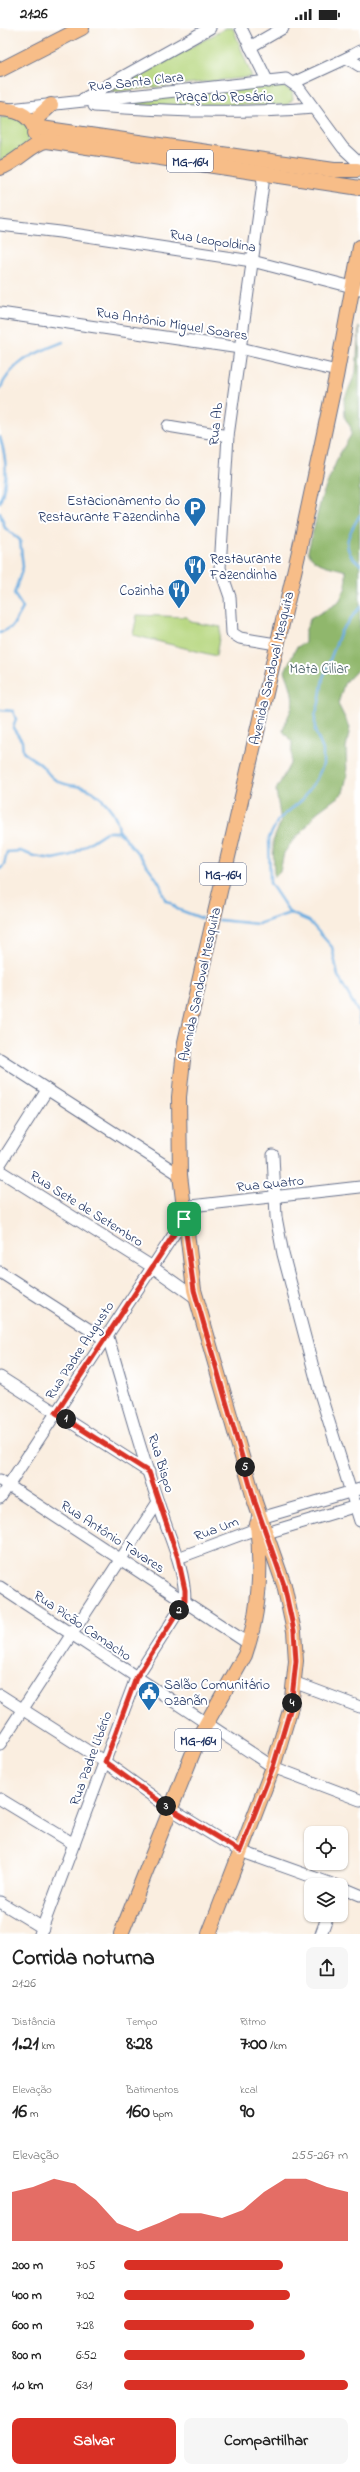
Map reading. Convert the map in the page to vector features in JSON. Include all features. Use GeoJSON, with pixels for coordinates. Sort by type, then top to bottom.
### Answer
{"type":"FeatureCollection","features":[{"type":"Feature","properties":{"kind":"main road"},"geometry":{"type":"LineString","coordinates":[[0,70],[82,28]]}},
{"type":"Feature","properties":{"kind":"main road"},"geometry":{"type":"LineString","coordinates":[[25,155],[32,141],[34,127],[41,113],[57,104]]}},
{"type":"Feature","properties":{"kind":"main road"},"geometry":{"type":"LineString","coordinates":[[4,109],[26,115],[34,127]]}},
{"type":"Feature","properties":{"kind":"main road","name":"MG-164"},"geometry":{"type":"LineString","coordinates":[[0,168],[25,155],[38,143],[47,141],[262,172],[360,188],[356,176],[359,166],[334,170],[34,127]]}},
{"type":"Feature","properties":{"kind":"main road","name":"Avenida Sandoval Mesquita"},"geometry":{"type":"LineString","coordinates":[[209,1934],[273,1767],[291,1707],[296,1682],[294,1631],[284,1585],[261,1529],[255,1502],[196,1298],[183,1213],[180,1175],[179,1097],[185,1042],[276,644],[301,543],[356,288],[360,246]]}},
{"type":"Feature","properties":{"kind":"main road","name":"MG-164"},"geometry":{"type":"LineString","coordinates":[[121,1934],[169,1808],[206,1723],[245,1655],[249,1644],[260,1588],[261,1529]]}},
{"type":"Feature","properties":{"kind":"main road"},"geometry":{"type":"LineString","coordinates":[[260,1588],[265,1578],[270,1576],[281,1580],[284,1585]]}},
{"type":"Feature","properties":{"kind":"street"},"geometry":{"type":"LineString","coordinates":[[78,102],[210,28]]}},
{"type":"Feature","properties":{"kind":"street"},"geometry":{"type":"LineString","coordinates":[[242,28],[268,82]]}},
{"type":"Feature","properties":{"kind":"street"},"geometry":{"type":"LineString","coordinates":[[250,47],[283,28]]}},
{"type":"Feature","properties":{"kind":"street"},"geometry":{"type":"LineString","coordinates":[[359,166],[343,148],[293,83],[347,58],[360,50]]}},
{"type":"Feature","properties":{"kind":"street"},"geometry":{"type":"LineString","coordinates":[[347,58],[360,66]]}},
{"type":"Feature","properties":{"kind":"street","name":"Rua Santa Clara"},"geometry":{"type":"LineString","coordinates":[[4,109],[286,79],[293,83]]}},
{"type":"Feature","properties":{"kind":"street","name":"Praça do Rosário"},"geometry":{"type":"LineString","coordinates":[[57,104],[169,111],[268,112],[313,108]]}},
{"type":"Feature","properties":{"kind":"street","name":"Rua Ab"},"geometry":{"type":"LineString","coordinates":[[262,172],[263,184],[228,436],[220,568],[230,598],[232,633],[240,638],[276,644]]}},
{"type":"Feature","properties":{"kind":"street","name":"Rua Leopoldina"},"geometry":{"type":"LineString","coordinates":[[0,225],[60,232],[252,261],[356,288]]}},
{"type":"Feature","properties":{"kind":"street","name":"Rua Antônio Miguel Soares"},"geometry":{"type":"LineString","coordinates":[[0,313],[240,348],[337,371]]}},
{"type":"Feature","properties":{"kind":"street"},"geometry":{"type":"LineString","coordinates":[[168,426],[228,436]]}},
{"type":"Feature","properties":{"kind":"street"},"geometry":{"type":"LineString","coordinates":[[0,1059],[180,1175]]}},
{"type":"Feature","properties":{"kind":"street"},"geometry":{"type":"LineString","coordinates":[[0,1164],[47,1090]]}},
{"type":"Feature","properties":{"kind":"street"},"geometry":{"type":"LineString","coordinates":[[272,1156],[274,1198],[283,1254],[319,1390],[356,1490],[360,1521]]}},
{"type":"Feature","properties":{"kind":"street","name":"Rua Sete de Setembro"},"geometry":{"type":"LineString","coordinates":[[0,1171],[151,1266],[196,1298]]}},
{"type":"Feature","properties":{"kind":"street","name":"Rua Quatro"},"geometry":{"type":"LineString","coordinates":[[183,1213],[274,1198],[359,1190]]}},
{"type":"Feature","properties":{"kind":"street","name":"Rua Padre Augusto"},"geometry":{"type":"LineString","coordinates":[[0,1498],[4,1483],[56,1413],[151,1266],[183,1213]]}},
{"type":"Feature","properties":{"kind":"street"},"geometry":{"type":"LineString","coordinates":[[0,1272],[106,1336]]}},
{"type":"Feature","properties":{"kind":"street","name":"Rua Bispo"},"geometry":{"type":"LineString","coordinates":[[106,1336],[158,1502],[178,1558],[184,1586],[185,1601]]}},
{"type":"Feature","properties":{"kind":"street"},"geometry":{"type":"LineString","coordinates":[[0,1377],[149,1472]]}},
{"type":"Feature","properties":{"kind":"street","name":"Rua Antônio Tavares"},"geometry":{"type":"LineString","coordinates":[[4,1483],[249,1644]]}},
{"type":"Feature","properties":{"kind":"street"},"geometry":{"type":"LineString","coordinates":[[261,1529],[356,1490]]}},
{"type":"Feature","properties":{"kind":"street"},"geometry":{"type":"LineString","coordinates":[[0,1744],[72,1636],[120,1558],[158,1502]]}},
{"type":"Feature","properties":{"kind":"street"},"geometry":{"type":"LineString","coordinates":[[261,1529],[358,1506]]}},
{"type":"Feature","properties":{"kind":"street","name":"Rua Um"},"geometry":{"type":"LineString","coordinates":[[178,1558],[261,1529]]}},
{"type":"Feature","properties":{"kind":"street","name":"Rua Picão Camacho"},"geometry":{"type":"LineString","coordinates":[[0,1587],[72,1636],[273,1767],[360,1800]]}},
{"type":"Feature","properties":{"kind":"street","name":"Rua Padre Libério"},"geometry":{"type":"LineString","coordinates":[[42,1931],[136,1678],[185,1601]]}},
{"type":"Feature","properties":{"kind":"street"},"geometry":{"type":"LineString","coordinates":[[296,1682],[360,1707]]}},
{"type":"Feature","properties":{"kind":"street"},"geometry":{"type":"LineString","coordinates":[[0,1695],[105,1762],[169,1808],[240,1851],[315,1878]]}},
{"type":"Feature","properties":{"kind":"street"},"geometry":{"type":"LineString","coordinates":[[0,1799],[74,1844]]}},
{"type":"Feature","properties":{"kind":"street"},"geometry":{"type":"LineString","coordinates":[[348,1890],[360,1895]]}},
{"type":"Feature","properties":{"kind":"street"},"geometry":{"type":"LineString","coordinates":[[0,1902],[42,1931]]}},
{"type":"Feature","properties":{"kind":"street"},"geometry":{"type":"LineString","coordinates":[[321,1934],[325,1922]]}},
{"type":"Feature","properties":{"kind":"green space"},"geometry":{"type":"Polygon","coordinates":[[[226,28],[233,28],[252,77],[110,92],[226,28]]]}},
{"type":"Feature","properties":{"kind":"green space"},"geometry":{"type":"Polygon","coordinates":[[[284,87],[292,91],[293,99],[287,105],[118,105],[119,101],[284,87]]]}},
{"type":"Feature","properties":{"kind":"green space"},"geometry":{"type":"Polygon","coordinates":[[[0,117],[19,117],[29,129],[28,141],[25,146],[16,155],[5,160],[0,160],[0,117]]]}},
{"type":"Feature","properties":{"kind":"green space","name":"Mata Ciliar"},"geometry":{"type":"Polygon","coordinates":[[[359,326],[360,667],[344,684],[338,704],[350,728],[346,748],[347,776],[343,793],[316,813],[304,830],[294,839],[284,853],[280,872],[274,877],[273,841],[281,822],[276,790],[291,762],[292,742],[283,731],[293,701],[285,671],[296,648],[305,642],[305,632],[310,619],[339,602],[346,587],[346,571],[319,563],[314,560],[308,551],[322,496],[339,455],[351,435],[351,428],[345,418],[344,400],[356,372],[359,326]]]}},
{"type":"Feature","properties":{"kind":"green space"},"geometry":{"type":"Polygon","coordinates":[[[137,615],[187,617],[191,622],[221,627],[216,656],[133,635],[137,615]]]}},
{"type":"Feature","properties":{"kind":"waterway"},"geometry":{"type":"LineString","coordinates":[[0,389],[11,371],[26,359],[34,354],[63,342]]}},
{"type":"Feature","properties":{"kind":"waterway"},"geometry":{"type":"LineString","coordinates":[[0,437],[6,470],[3,494],[0,502]]}},
{"type":"Feature","properties":{"kind":"waterway"},"geometry":{"type":"LineString","coordinates":[[0,513],[5,528],[20,540],[23,567],[14,594],[23,608],[12,627],[0,633]]}},
{"type":"Feature","properties":{"kind":"waterway"},"geometry":{"type":"LineString","coordinates":[[360,515],[349,534],[347,546],[353,558],[360,564]]}},
{"type":"Feature","properties":{"kind":"waterway"},"geometry":{"type":"LineString","coordinates":[[290,913],[270,883],[269,838],[278,820],[302,800],[316,780],[323,765],[323,750],[315,731],[315,716],[319,703],[323,678],[341,631],[360,607]]}},
{"type":"Feature","properties":{"kind":"waterway"},"geometry":{"type":"LineString","coordinates":[[0,710],[13,711],[16,719],[13,728],[22,741],[23,752],[39,763],[49,775],[59,782],[82,787],[102,799],[116,818],[119,832]]}},
{"type":"Feature","properties":{"kind":"waterway"},"geometry":{"type":"LineString","coordinates":[[0,869],[4,865],[7,852],[20,851],[34,856],[53,859],[71,855],[106,832],[119,832]]}},
{"type":"Feature","properties":{"kind":"waterway"},"geometry":{"type":"LineString","coordinates":[[119,832],[155,876],[166,901],[170,902],[177,909],[201,918]]}},
{"type":"Feature","properties":{"kind":"waterway"},"geometry":{"type":"LineString","coordinates":[[219,920],[258,924],[290,913],[309,921],[332,947],[338,976],[358,1012],[360,1023]]}},
{"type":"Feature","properties":{"kind":"place","name":"Estacionamento do Restaurante Fazendinha"},"geometry":{"type":"Point","coordinates":[195,528]}},
{"type":"Feature","properties":{"kind":"place","name":"Restaurante Fazendinha"},"geometry":{"type":"Point","coordinates":[195,586]}},
{"type":"Feature","properties":{"kind":"place","name":"Cozinha"},"geometry":{"type":"Point","coordinates":[179,610]}},
{"type":"Feature","properties":{"kind":"place","name":"Salão Comunitário Ozanãn"},"geometry":{"type":"Point","coordinates":[149,1712]}},
{"type":"Feature","properties":{"kind":"route"},"geometry":{"type":"LineString","coordinates":[[184,1219],[194,1290],[255,1502],[262,1518],[284,1585],[294,1631],[296,1682],[291,1707],[273,1767],[240,1851],[169,1808],[105,1762],[136,1678],[185,1601],[184,1582],[178,1558],[149,1472],[56,1413],[151,1266],[184,1219]]}}]}
